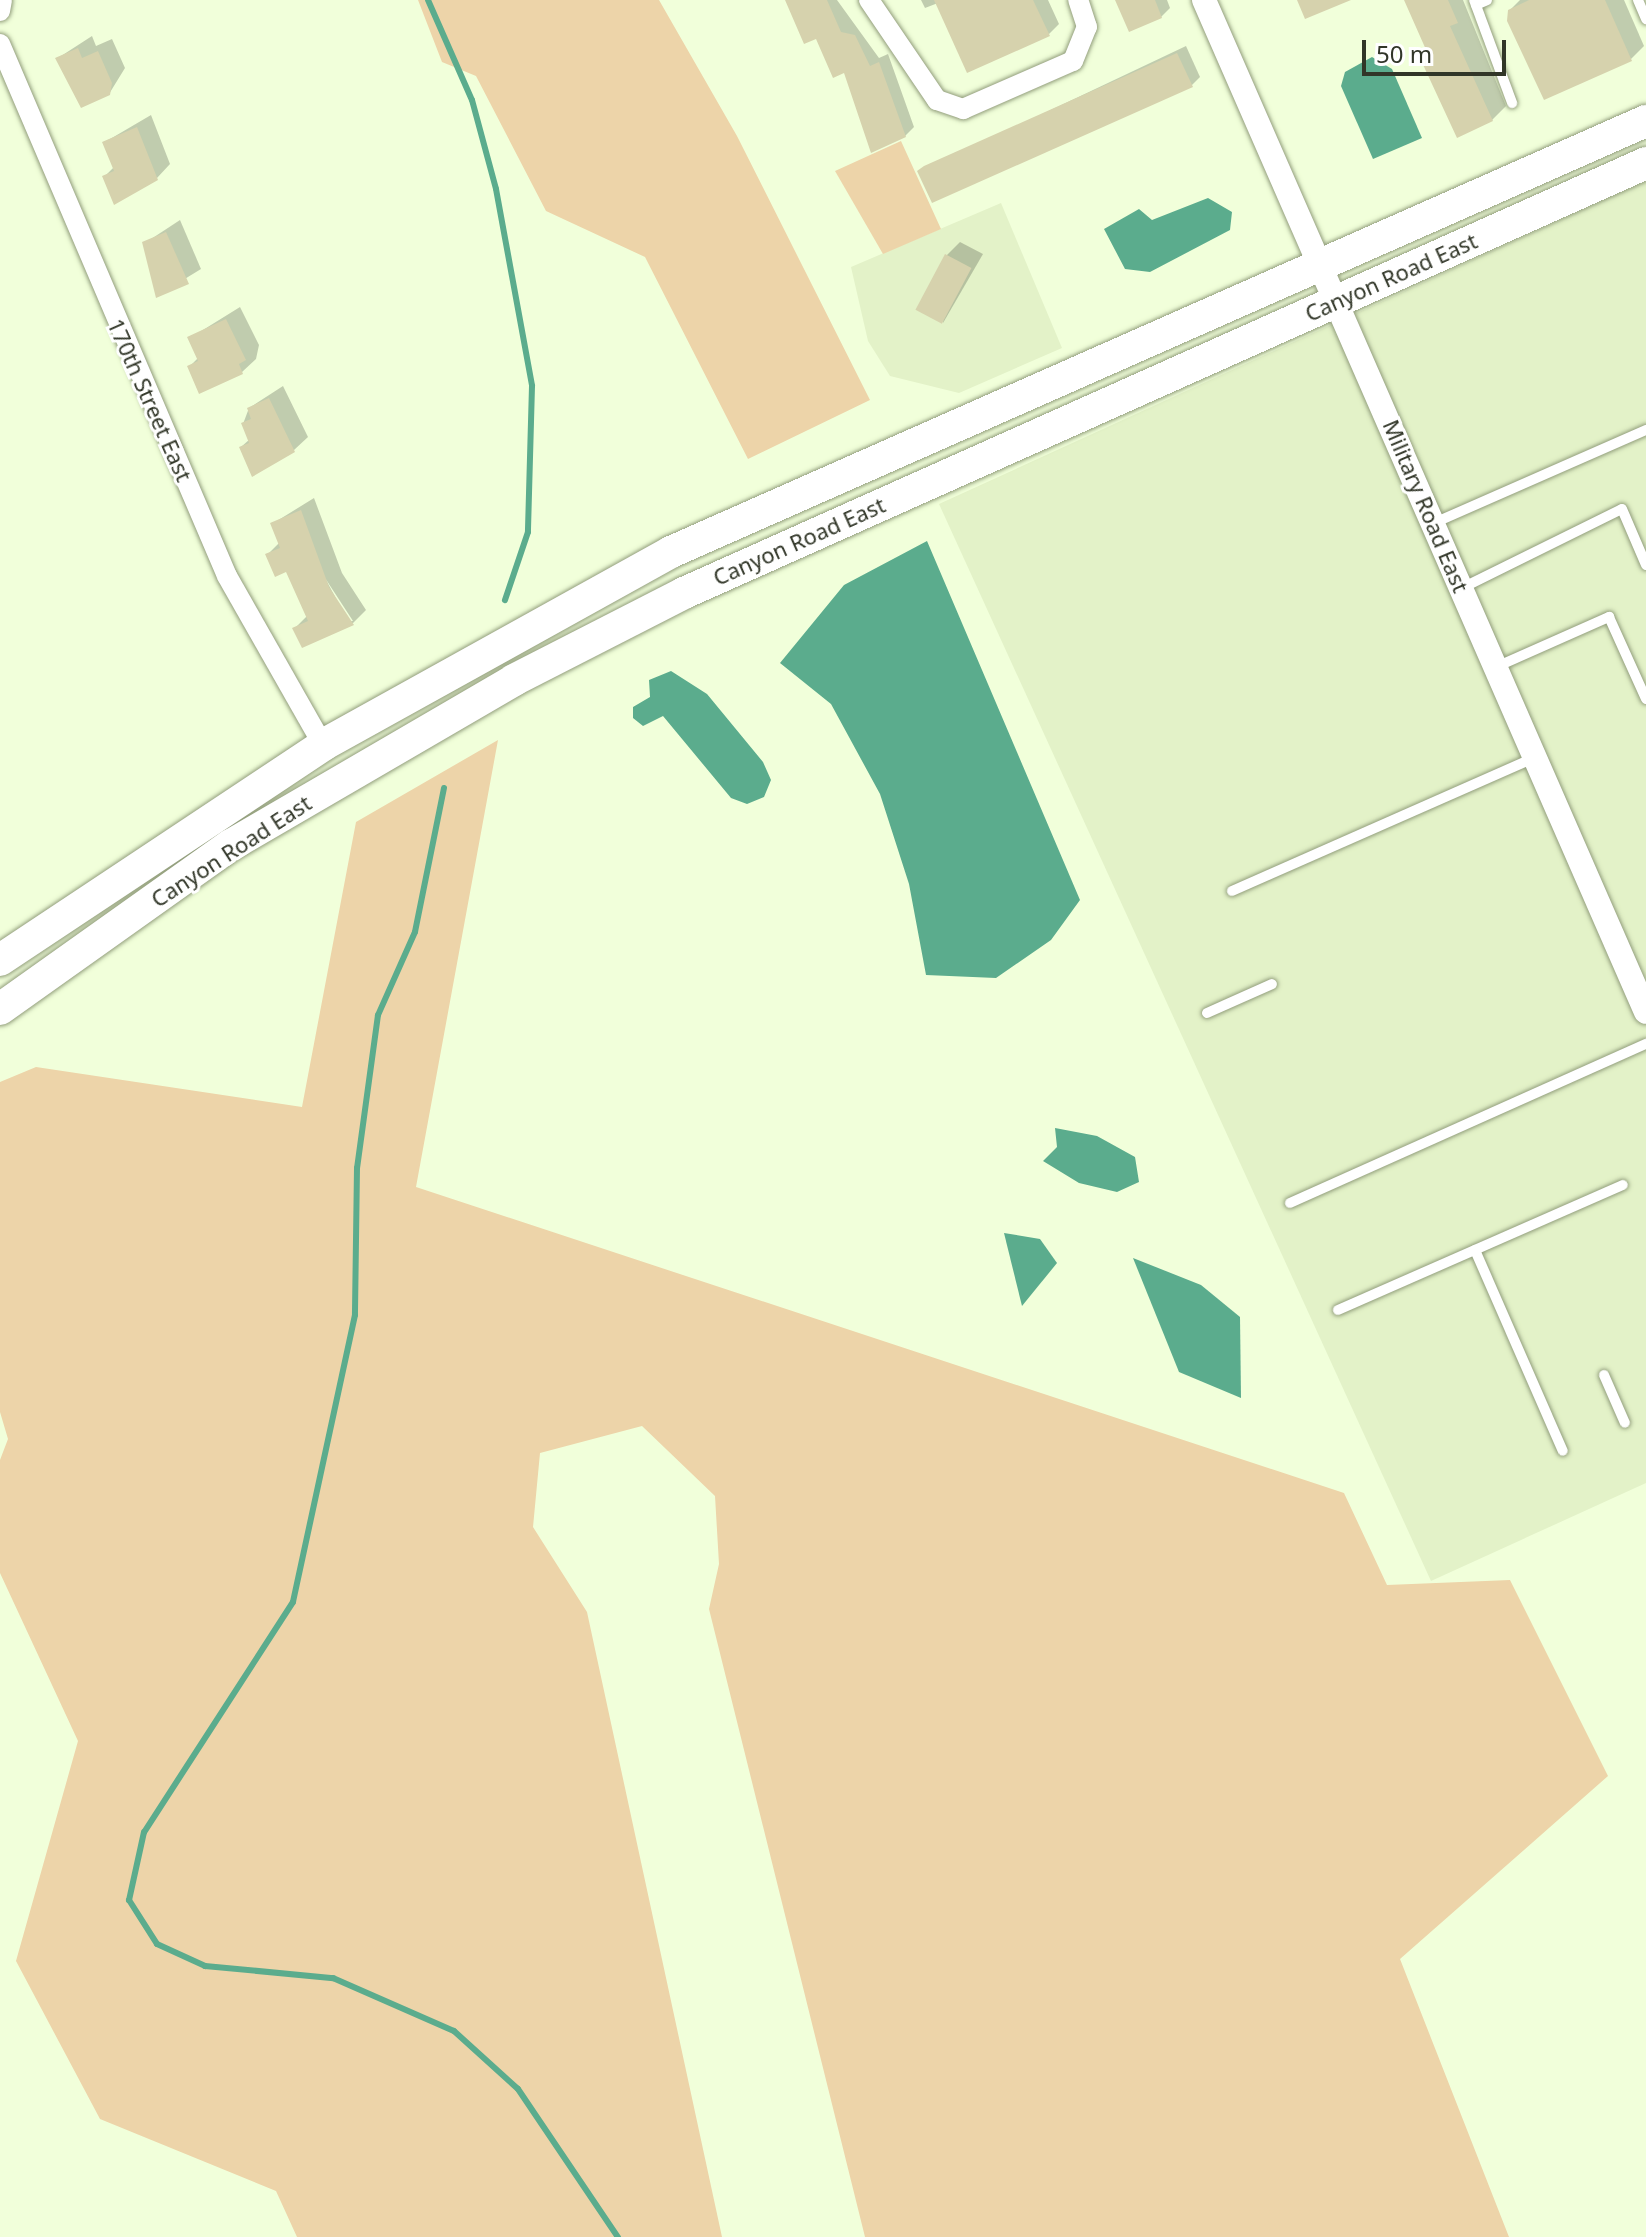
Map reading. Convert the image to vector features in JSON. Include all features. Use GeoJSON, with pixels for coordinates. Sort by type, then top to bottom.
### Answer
{"type":"FeatureCollection","features":[{"type":"Feature","properties":{"kind":"main road","name":"Canyon Road East"},"geometry":{"type":"LineString","coordinates":[[0,960],[323,745],[671,552],[1646,121]]}},
{"type":"Feature","properties":{"kind":"main road","name":"Canyon Road East"},"geometry":{"type":"LineString","coordinates":[[0,1009],[231,845],[514,680],[684,593],[1646,163]]}},
{"type":"Feature","properties":{"kind":"main road"},"geometry":{"type":"LineString","coordinates":[[231,845],[319,771],[323,745]]}},
{"type":"Feature","properties":{"kind":"street"},"geometry":{"type":"LineString","coordinates":[[0,11],[2,0]]}},
{"type":"Feature","properties":{"kind":"street"},"geometry":{"type":"LineString","coordinates":[[869,0],[944,107],[986,104],[1066,67],[1083,45],[1086,19],[1078,0]]}},
{"type":"Feature","properties":{"kind":"street","name":"Military Road East"},"geometry":{"type":"LineString","coordinates":[[1204,0],[1646,1012]]}},
{"type":"Feature","properties":{"kind":"street","name":"170th Street East"},"geometry":{"type":"LineString","coordinates":[[0,44],[227,576],[323,745]]}},
{"type":"Feature","properties":{"kind":"lane"},"geometry":{"type":"LineString","coordinates":[[1487,0],[1475,2],[1512,103]]}},
{"type":"Feature","properties":{"kind":"lane"},"geometry":{"type":"LineString","coordinates":[[1638,0],[1646,19]]}},
{"type":"Feature","properties":{"kind":"lane"},"geometry":{"type":"LineString","coordinates":[[1434,523],[1646,430]]}},
{"type":"Feature","properties":{"kind":"lane"},"geometry":{"type":"LineString","coordinates":[[1462,588],[1622,509],[1646,565]]}},
{"type":"Feature","properties":{"kind":"lane"},"geometry":{"type":"LineString","coordinates":[[1496,667],[1609,617],[1646,699]]}},
{"type":"Feature","properties":{"kind":"lane"},"geometry":{"type":"LineString","coordinates":[[1232,891],[1535,758]]}},
{"type":"Feature","properties":{"kind":"lane"},"geometry":{"type":"LineString","coordinates":[[1207,1013],[1272,984]]}},
{"type":"Feature","properties":{"kind":"lane"},"geometry":{"type":"LineString","coordinates":[[1290,1203],[1646,1044]]}},
{"type":"Feature","properties":{"kind":"lane"},"geometry":{"type":"LineString","coordinates":[[1338,1310],[1623,1185]]}},
{"type":"Feature","properties":{"kind":"lane"},"geometry":{"type":"LineString","coordinates":[[1475,1250],[1563,1451]]}},
{"type":"Feature","properties":{"kind":"lane"},"geometry":{"type":"LineString","coordinates":[[1604,1375],[1625,1423]]}},
{"type":"Feature","properties":{"kind":"shaded area"},"geometry":{"type":"Polygon","coordinates":[[[418,0],[659,0],[737,136],[870,400],[748,459],[645,257],[546,211],[476,76],[442,62],[418,0]]]}},
{"type":"Feature","properties":{"kind":"shaded area"},"geometry":{"type":"Polygon","coordinates":[[[1372,57],[1392,69],[1422,138],[1373,159],[1341,86],[1345,72],[1372,57]]]}},
{"type":"Feature","properties":{"kind":"shaded area"},"geometry":{"type":"Polygon","coordinates":[[[901,141],[941,229],[883,254],[835,171],[901,141]]]}},
{"type":"Feature","properties":{"kind":"shaded area"},"geometry":{"type":"Polygon","coordinates":[[[1646,181],[1646,1483],[1431,1581],[939,504],[1646,181]]]}},
{"type":"Feature","properties":{"kind":"shaded area"},"geometry":{"type":"Polygon","coordinates":[[[1208,198],[1232,212],[1230,230],[1150,272],[1125,269],[1104,229],[1139,209],[1152,220],[1208,198]]]}},
{"type":"Feature","properties":{"kind":"shaded area"},"geometry":{"type":"Polygon","coordinates":[[[1001,203],[1062,348],[959,393],[890,376],[868,341],[851,267],[1001,203]]]}},
{"type":"Feature","properties":{"kind":"shaded area"},"geometry":{"type":"Polygon","coordinates":[[[927,541],[1080,900],[1051,940],[996,978],[926,975],[909,884],[880,794],[831,704],[780,663],[844,585],[927,541]]]}},
{"type":"Feature","properties":{"kind":"shaded area"},"geometry":{"type":"Polygon","coordinates":[[[671,671],[707,694],[763,762],[771,780],[764,797],[747,804],[731,798],[663,716],[643,726],[633,718],[633,707],[650,697],[649,680],[671,671]]]}},
{"type":"Feature","properties":{"kind":"shaded area"},"geometry":{"type":"Polygon","coordinates":[[[498,740],[416,1187],[1344,1493],[1387,1585],[1510,1580],[1608,1776],[1400,1959],[1509,2237],[865,2237],[709,1609],[719,1564],[715,1496],[642,1426],[540,1453],[533,1527],[587,1612],[722,2237],[297,2237],[276,2191],[100,2119],[16,1961],[78,1741],[0,1573],[0,1460],[8,1439],[0,1412],[0,1082],[36,1067],[302,1107],[356,822],[498,740]]]}},
{"type":"Feature","properties":{"kind":"shaded area"},"geometry":{"type":"Polygon","coordinates":[[[1055,1128],[1097,1136],[1135,1157],[1139,1182],[1117,1192],[1079,1183],[1043,1161],[1057,1147],[1055,1128]]]}},
{"type":"Feature","properties":{"kind":"shaded area"},"geometry":{"type":"Polygon","coordinates":[[[1004,1233],[1040,1239],[1057,1263],[1022,1306],[1004,1233]]]}},
{"type":"Feature","properties":{"kind":"shaded area"},"geometry":{"type":"Polygon","coordinates":[[[1133,1258],[1201,1285],[1240,1317],[1241,1398],[1179,1372],[1133,1258]]]}},
{"type":"Feature","properties":{"kind":"building"},"geometry":{"type":"Polygon","coordinates":[[[785,0],[827,0],[841,32],[855,35],[870,66],[879,62],[906,137],[871,153],[844,73],[833,78],[816,39],[804,44],[785,0]]]}},
{"type":"Feature","properties":{"kind":"building"},"geometry":{"type":"Polygon","coordinates":[[[934,0],[1033,0],[1050,36],[967,73],[934,0]]]}},
{"type":"Feature","properties":{"kind":"building"},"geometry":{"type":"Polygon","coordinates":[[[1115,0],[1155,0],[1162,18],[1129,32],[1115,0]]]}},
{"type":"Feature","properties":{"kind":"building"},"geometry":{"type":"Polygon","coordinates":[[[1297,0],[1351,0],[1305,19],[1297,0]]]}},
{"type":"Feature","properties":{"kind":"building"},"geometry":{"type":"Polygon","coordinates":[[[1404,0],[1448,0],[1458,23],[1450,26],[1493,121],[1457,138],[1419,56],[1427,52],[1404,0]]]}},
{"type":"Feature","properties":{"kind":"building"},"geometry":{"type":"Polygon","coordinates":[[[1529,0],[1605,0],[1632,61],[1544,100],[1507,21],[1508,10],[1529,0]]]}},
{"type":"Feature","properties":{"kind":"building"},"geometry":{"type":"Polygon","coordinates":[[[78,48],[82,58],[98,51],[112,83],[110,95],[81,108],[55,58],[78,48]]]}},
{"type":"Feature","properties":{"kind":"building"},"geometry":{"type":"Polygon","coordinates":[[[1177,53],[1193,87],[932,203],[917,171],[924,166],[1177,53]]]}},
{"type":"Feature","properties":{"kind":"building"},"geometry":{"type":"Polygon","coordinates":[[[137,127],[158,180],[114,205],[102,176],[114,171],[102,142],[137,127]]]}},
{"type":"Feature","properties":{"kind":"building"},"geometry":{"type":"Polygon","coordinates":[[[166,232],[189,284],[156,298],[142,242],[166,232]]]}},
{"type":"Feature","properties":{"kind":"building"},"geometry":{"type":"Polygon","coordinates":[[[945,254],[971,268],[942,324],[915,310],[945,254]]]}},
{"type":"Feature","properties":{"kind":"building"},"geometry":{"type":"Polygon","coordinates":[[[226,319],[246,360],[239,364],[243,374],[199,394],[187,366],[198,361],[187,337],[226,319]]]}},
{"type":"Feature","properties":{"kind":"building"},"geometry":{"type":"Polygon","coordinates":[[[269,398],[295,452],[252,477],[239,447],[249,443],[241,423],[251,419],[247,408],[269,398]]]}},
{"type":"Feature","properties":{"kind":"building"},"geometry":{"type":"Polygon","coordinates":[[[301,510],[329,587],[354,625],[302,648],[292,628],[308,621],[286,572],[275,577],[265,554],[280,548],[270,523],[301,510]]]}},
{"type":"Feature","properties":{"kind":"waterway"},"geometry":{"type":"LineString","coordinates":[[428,0],[472,100],[496,189],[532,386],[528,532],[505,600]]}},
{"type":"Feature","properties":{"kind":"waterway"},"geometry":{"type":"LineString","coordinates":[[444,788],[415,932],[378,1015],[357,1168],[355,1315],[293,1602],[144,1832],[129,1900],[157,1944],[205,1966],[333,1978],[454,2031],[518,2089],[618,2237]]}}]}
